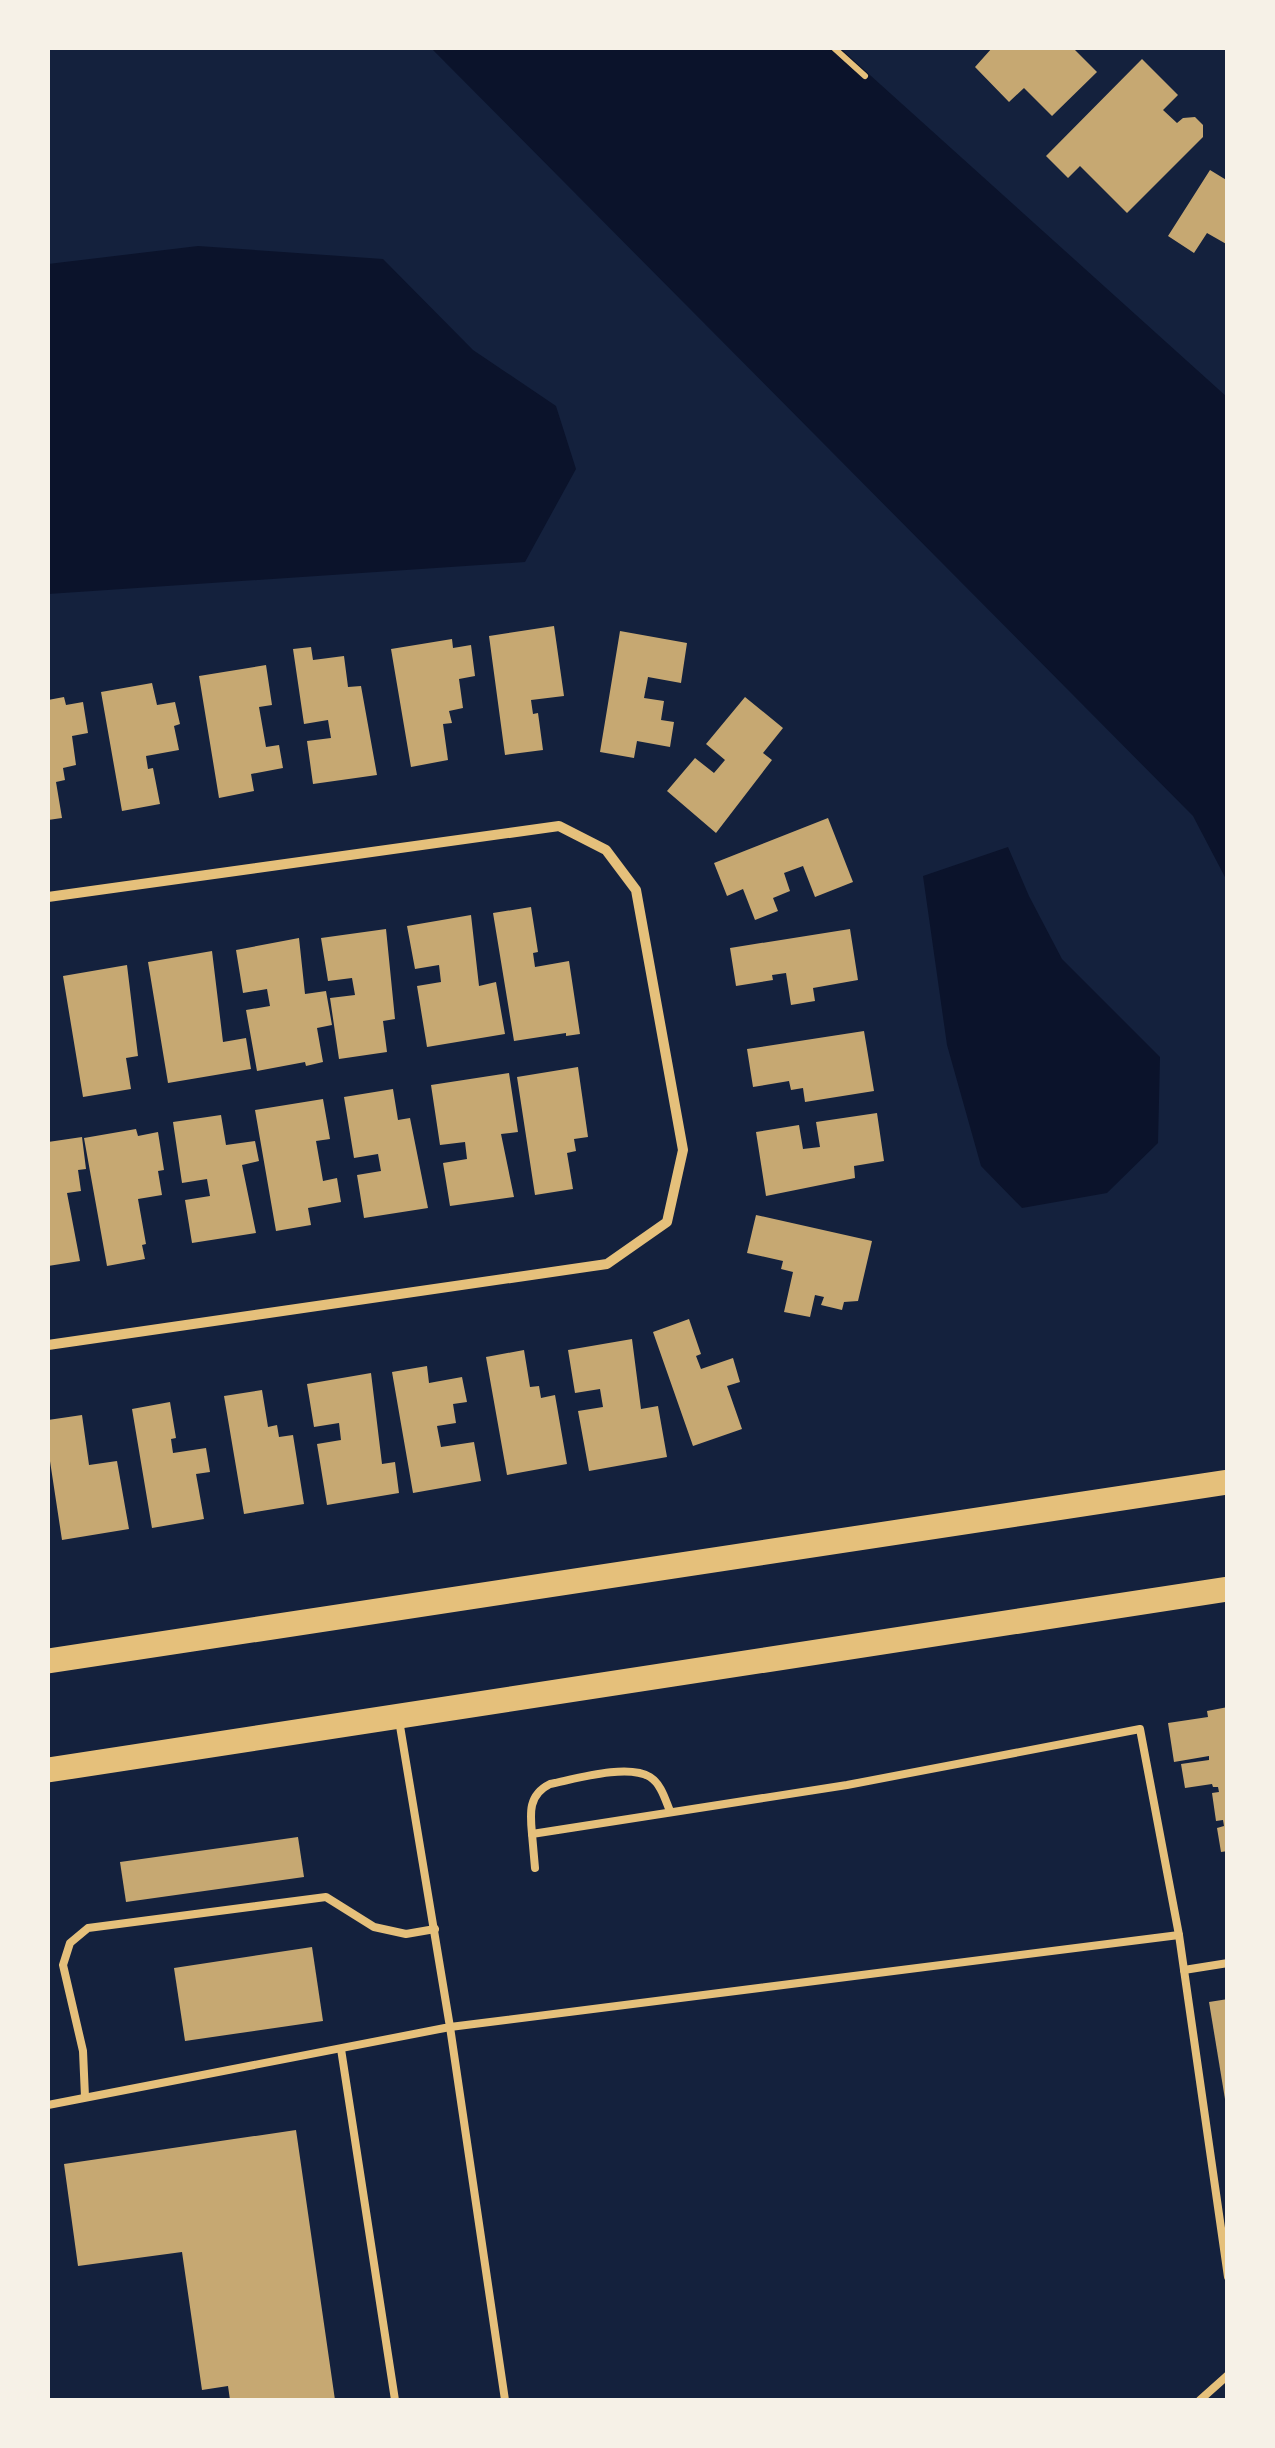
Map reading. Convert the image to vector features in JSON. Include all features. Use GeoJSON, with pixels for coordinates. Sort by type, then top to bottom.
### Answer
{"type":"FeatureCollection","features":[{"type":"Feature","properties":{"kind":"main road"},"geometry":{"type":"LineString","coordinates":[[48,1661],[1228,1482]]}},
{"type":"Feature","properties":{"kind":"main road"},"geometry":{"type":"LineString","coordinates":[[48,1770],[1228,1589]]}},
{"type":"Feature","properties":{"kind":"street"},"geometry":{"type":"LineString","coordinates":[[48,898],[559,826],[606,850],[636,890],[683,1150],[667,1222],[607,1264],[48,1344]]}},
{"type":"Feature","properties":{"kind":"lane"},"geometry":{"type":"LineString","coordinates":[[398,1716],[435,1929],[505,2400]]}},
{"type":"Feature","properties":{"kind":"lane"},"geometry":{"type":"LineString","coordinates":[[532,1834],[847,1785],[1140,1729],[1179,1935],[1228,2278]]}},
{"type":"Feature","properties":{"kind":"lane"},"geometry":{"type":"LineString","coordinates":[[535,1868],[530,1810],[541,1788],[637,1771],[660,1786],[670,1811]]}},
{"type":"Feature","properties":{"kind":"lane"},"geometry":{"type":"LineString","coordinates":[[85,2097],[83,2051],[63,1964],[70,1944],[88,1928],[326,1898],[374,1927],[406,1934],[435,1929]]}},
{"type":"Feature","properties":{"kind":"lane"},"geometry":{"type":"LineString","coordinates":[[48,2105],[450,2027],[1179,1935]]}},
{"type":"Feature","properties":{"kind":"lane"},"geometry":{"type":"LineString","coordinates":[[1184,1970],[1228,1963]]}},
{"type":"Feature","properties":{"kind":"lane"},"geometry":{"type":"LineString","coordinates":[[341,2049],[395,2400]]}},
{"type":"Feature","properties":{"kind":"lane"},"geometry":{"type":"LineString","coordinates":[[1200,2400],[1228,2375]]}},
{"type":"Feature","properties":{"kind":"path"},"geometry":{"type":"LineString","coordinates":[[834,48],[865,76]]}},
{"type":"Feature","properties":{"kind":"water"},"geometry":{"type":"Polygon","coordinates":[[[431,48],[840,48],[1227,397],[1227,881],[1193,816],[431,48]]]}},
{"type":"Feature","properties":{"kind":"water"},"geometry":{"type":"Polygon","coordinates":[[[198,246],[383,259],[473,350],[556,406],[576,469],[525,562],[48,594],[48,264],[198,246]]]}},
{"type":"Feature","properties":{"kind":"water"},"geometry":{"type":"Polygon","coordinates":[[[1008,847],[1062,959],[1160,1057],[1158,1143],[1107,1193],[1022,1208],[981,1166],[947,1045],[923,876],[1008,847]]]}},
{"type":"Feature","properties":{"kind":"building"},"geometry":{"type":"Polygon","coordinates":[[[992,48],[1073,48],[1097,72],[1052,116],[1024,88],[1009,102],[975,67],[992,48]]]}},
{"type":"Feature","properties":{"kind":"building"},"geometry":{"type":"Polygon","coordinates":[[[1142,59],[1178,95],[1163,110],[1177,123],[1195,117],[1203,125],[1203,137],[1127,213],[1080,166],[1068,178],[1046,156],[1142,59]]]}},
{"type":"Feature","properties":{"kind":"building"},"geometry":{"type":"Polygon","coordinates":[[[1210,170],[1228,181],[1228,245],[1207,233],[1194,253],[1168,236],[1210,170]]]}},
{"type":"Feature","properties":{"kind":"building"},"geometry":{"type":"Polygon","coordinates":[[[554,626],[564,696],[531,700],[533,714],[538,713],[543,750],[505,755],[489,636],[554,626]]]}},
{"type":"Feature","properties":{"kind":"building"},"geometry":{"type":"Polygon","coordinates":[[[620,631],[687,643],[681,683],[648,677],[644,698],[664,701],[661,720],[674,722],[670,747],[637,741],[634,758],[600,752],[620,631]]]}},
{"type":"Feature","properties":{"kind":"building"},"geometry":{"type":"Polygon","coordinates":[[[452,639],[453,648],[471,645],[475,676],[459,679],[463,708],[449,711],[452,723],[443,724],[448,760],[411,767],[391,649],[452,639]]]}},
{"type":"Feature","properties":{"kind":"building"},"geometry":{"type":"Polygon","coordinates":[[[311,647],[313,660],[344,656],[348,687],[361,686],[377,775],[313,784],[307,741],[331,738],[328,720],[304,724],[293,649],[311,647]]]}},
{"type":"Feature","properties":{"kind":"building"},"geometry":{"type":"Polygon","coordinates":[[[266,665],[272,705],[259,707],[266,747],[279,745],[283,768],[251,774],[254,791],[219,798],[199,676],[266,665]]]}},
{"type":"Feature","properties":{"kind":"building"},"geometry":{"type":"Polygon","coordinates":[[[152,683],[157,705],[175,702],[180,724],[174,726],[179,750],[146,756],[148,769],[153,768],[160,804],[122,811],[101,692],[152,683]]]}},
{"type":"Feature","properties":{"kind":"building"},"geometry":{"type":"Polygon","coordinates":[[[64,697],[66,705],[83,702],[88,733],[72,736],[76,765],[63,768],[65,780],[56,782],[62,818],[48,820],[48,700],[64,697]]]}},
{"type":"Feature","properties":{"kind":"building"},"geometry":{"type":"Polygon","coordinates":[[[745,697],[783,728],[763,753],[772,760],[716,833],[667,791],[695,758],[714,773],[725,760],[706,744],[745,697]]]}},
{"type":"Feature","properties":{"kind":"building"},"geometry":{"type":"Polygon","coordinates":[[[828,818],[853,882],[815,897],[803,866],[784,873],[790,891],[773,898],[778,911],[755,920],[743,889],[727,896],[714,863],[828,818]]]}},
{"type":"Feature","properties":{"kind":"building"},"geometry":{"type":"Polygon","coordinates":[[[531,907],[538,952],[533,953],[535,967],[569,961],[580,1034],[514,1041],[493,913],[531,907]]]}},
{"type":"Feature","properties":{"kind":"building"},"geometry":{"type":"Polygon","coordinates":[[[471,915],[479,986],[496,982],[505,1034],[427,1047],[417,986],[441,982],[439,965],[415,969],[407,926],[471,915]]]}},
{"type":"Feature","properties":{"kind":"building"},"geometry":{"type":"Polygon","coordinates":[[[386,929],[395,1019],[383,1021],[387,1052],[339,1059],[330,998],[355,995],[352,978],[328,981],[321,938],[386,929]]]}},
{"type":"Feature","properties":{"kind":"building"},"geometry":{"type":"Polygon","coordinates":[[[850,929],[858,980],[813,988],[815,1001],[791,1005],[786,973],[772,975],[773,980],[736,986],[730,948],[850,929]]]}},
{"type":"Feature","properties":{"kind":"building"},"geometry":{"type":"Polygon","coordinates":[[[299,938],[305,994],[326,991],[332,1025],[317,1028],[323,1062],[257,1071],[246,1010],[270,1006],[267,989],[243,993],[236,950],[299,938]]]}},
{"type":"Feature","properties":{"kind":"building"},"geometry":{"type":"Polygon","coordinates":[[[212,951],[223,1042],[246,1038],[251,1069],[168,1083],[148,962],[212,951]]]}},
{"type":"Feature","properties":{"kind":"building"},"geometry":{"type":"Polygon","coordinates":[[[127,965],[138,1056],[126,1058],[131,1089],[83,1097],[63,976],[127,965]]]}},
{"type":"Feature","properties":{"kind":"building"},"geometry":{"type":"Polygon","coordinates":[[[864,1031],[874,1091],[805,1102],[803,1088],[791,1090],[789,1081],[753,1087],[747,1049],[864,1031]]]}},
{"type":"Feature","properties":{"kind":"building"},"geometry":{"type":"Polygon","coordinates":[[[578,1067],[588,1137],[574,1139],[576,1151],[567,1153],[573,1189],[535,1195],[517,1077],[578,1067]]]}},
{"type":"Feature","properties":{"kind":"building"},"geometry":{"type":"Polygon","coordinates":[[[509,1073],[518,1132],[501,1134],[514,1197],[450,1206],[443,1163],[467,1159],[465,1142],[440,1145],[431,1085],[509,1073]]]}},
{"type":"Feature","properties":{"kind":"building"},"geometry":{"type":"Polygon","coordinates":[[[393,1089],[398,1120],[410,1118],[428,1208],[364,1218],[357,1175],[381,1171],[378,1154],[354,1158],[344,1097],[393,1089]]]}},
{"type":"Feature","properties":{"kind":"building"},"geometry":{"type":"Polygon","coordinates":[[[323,1099],[330,1139],[316,1141],[323,1181],[337,1178],[341,1202],[308,1208],[311,1225],[276,1231],[255,1110],[323,1099]]]}},
{"type":"Feature","properties":{"kind":"building"},"geometry":{"type":"Polygon","coordinates":[[[877,1113],[884,1161],[854,1166],[855,1178],[766,1196],[756,1132],[799,1125],[803,1149],[820,1147],[816,1122],[877,1113]]]}},
{"type":"Feature","properties":{"kind":"building"},"geometry":{"type":"Polygon","coordinates":[[[221,1115],[226,1145],[255,1141],[259,1161],[242,1165],[256,1233],[192,1243],[185,1200],[210,1196],[207,1179],[182,1183],[173,1122],[221,1115]]]}},
{"type":"Feature","properties":{"kind":"building"},"geometry":{"type":"Polygon","coordinates":[[[136,1129],[138,1136],[158,1132],[164,1170],[158,1171],[162,1195],[138,1199],[145,1259],[107,1266],[84,1138],[136,1129]]]}},
{"type":"Feature","properties":{"kind":"building"},"geometry":{"type":"Polygon","coordinates":[[[82,1137],[86,1169],[78,1170],[81,1191],[67,1193],[80,1261],[48,1266],[48,1142],[82,1137]]]}},
{"type":"Feature","properties":{"kind":"building"},"geometry":{"type":"Polygon","coordinates":[[[756,1215],[872,1241],[858,1301],[844,1302],[842,1310],[821,1305],[824,1297],[815,1295],[810,1317],[784,1312],[793,1272],[781,1269],[783,1261],[747,1253],[756,1215]]]}},
{"type":"Feature","properties":{"kind":"building"},"geometry":{"type":"Polygon","coordinates":[[[689,1319],[701,1354],[696,1356],[701,1369],[733,1358],[740,1382],[727,1386],[742,1429],[693,1446],[653,1332],[689,1319]]]}},
{"type":"Feature","properties":{"kind":"building"},"geometry":{"type":"Polygon","coordinates":[[[632,1339],[641,1409],[658,1406],[667,1457],[589,1471],[578,1411],[603,1407],[600,1389],[575,1393],[568,1350],[632,1339]]]}},
{"type":"Feature","properties":{"kind":"building"},"geometry":{"type":"Polygon","coordinates":[[[524,1350],[530,1387],[539,1386],[541,1398],[555,1395],[567,1464],[507,1475],[486,1357],[524,1350]]]}},
{"type":"Feature","properties":{"kind":"building"},"geometry":{"type":"Polygon","coordinates":[[[427,1366],[429,1383],[462,1377],[467,1402],[453,1404],[456,1423],[437,1426],[441,1447],[474,1442],[481,1481],[413,1493],[392,1372],[427,1366]]]}},
{"type":"Feature","properties":{"kind":"building"},"geometry":{"type":"Polygon","coordinates":[[[371,1373],[382,1464],[395,1462],[399,1493],[327,1505],[317,1444],[341,1440],[339,1423],[314,1427],[307,1384],[371,1373]]]}},
{"type":"Feature","properties":{"kind":"building"},"geometry":{"type":"Polygon","coordinates":[[[262,1390],[268,1427],[277,1425],[279,1437],[293,1435],[304,1504],[244,1514],[224,1396],[262,1390]]]}},
{"type":"Feature","properties":{"kind":"building"},"geometry":{"type":"Polygon","coordinates":[[[170,1402],[176,1438],[171,1439],[173,1453],[206,1448],[210,1472],[196,1474],[204,1519],[152,1528],[132,1409],[170,1402]]]}},
{"type":"Feature","properties":{"kind":"building"},"geometry":{"type":"Polygon","coordinates":[[[82,1415],[89,1465],[117,1461],[129,1529],[62,1540],[48,1448],[48,1420],[82,1415]]]}},
{"type":"Feature","properties":{"kind":"building"},"geometry":{"type":"Polygon","coordinates":[[[1228,1707],[1228,1851],[1221,1852],[1217,1828],[1224,1826],[1223,1820],[1216,1821],[1212,1793],[1219,1792],[1218,1787],[1212,1784],[1185,1788],[1181,1764],[1209,1760],[1209,1756],[1174,1762],[1168,1723],[1208,1717],[1207,1711],[1228,1707]]]}},
{"type":"Feature","properties":{"kind":"building"},"geometry":{"type":"Polygon","coordinates":[[[298,1837],[304,1877],[126,1902],[120,1862],[298,1837]]]}},
{"type":"Feature","properties":{"kind":"building"},"geometry":{"type":"Polygon","coordinates":[[[312,1947],[323,2021],[185,2041],[174,1968],[312,1947]]]}},
{"type":"Feature","properties":{"kind":"building"},"geometry":{"type":"Polygon","coordinates":[[[1228,1999],[1228,2099],[1225,2099],[1209,2002],[1228,1999]]]}},
{"type":"Feature","properties":{"kind":"building"},"geometry":{"type":"Polygon","coordinates":[[[296,2130],[335,2400],[230,2400],[228,2386],[202,2390],[182,2252],[78,2266],[64,2164],[296,2130]]]}}]}
